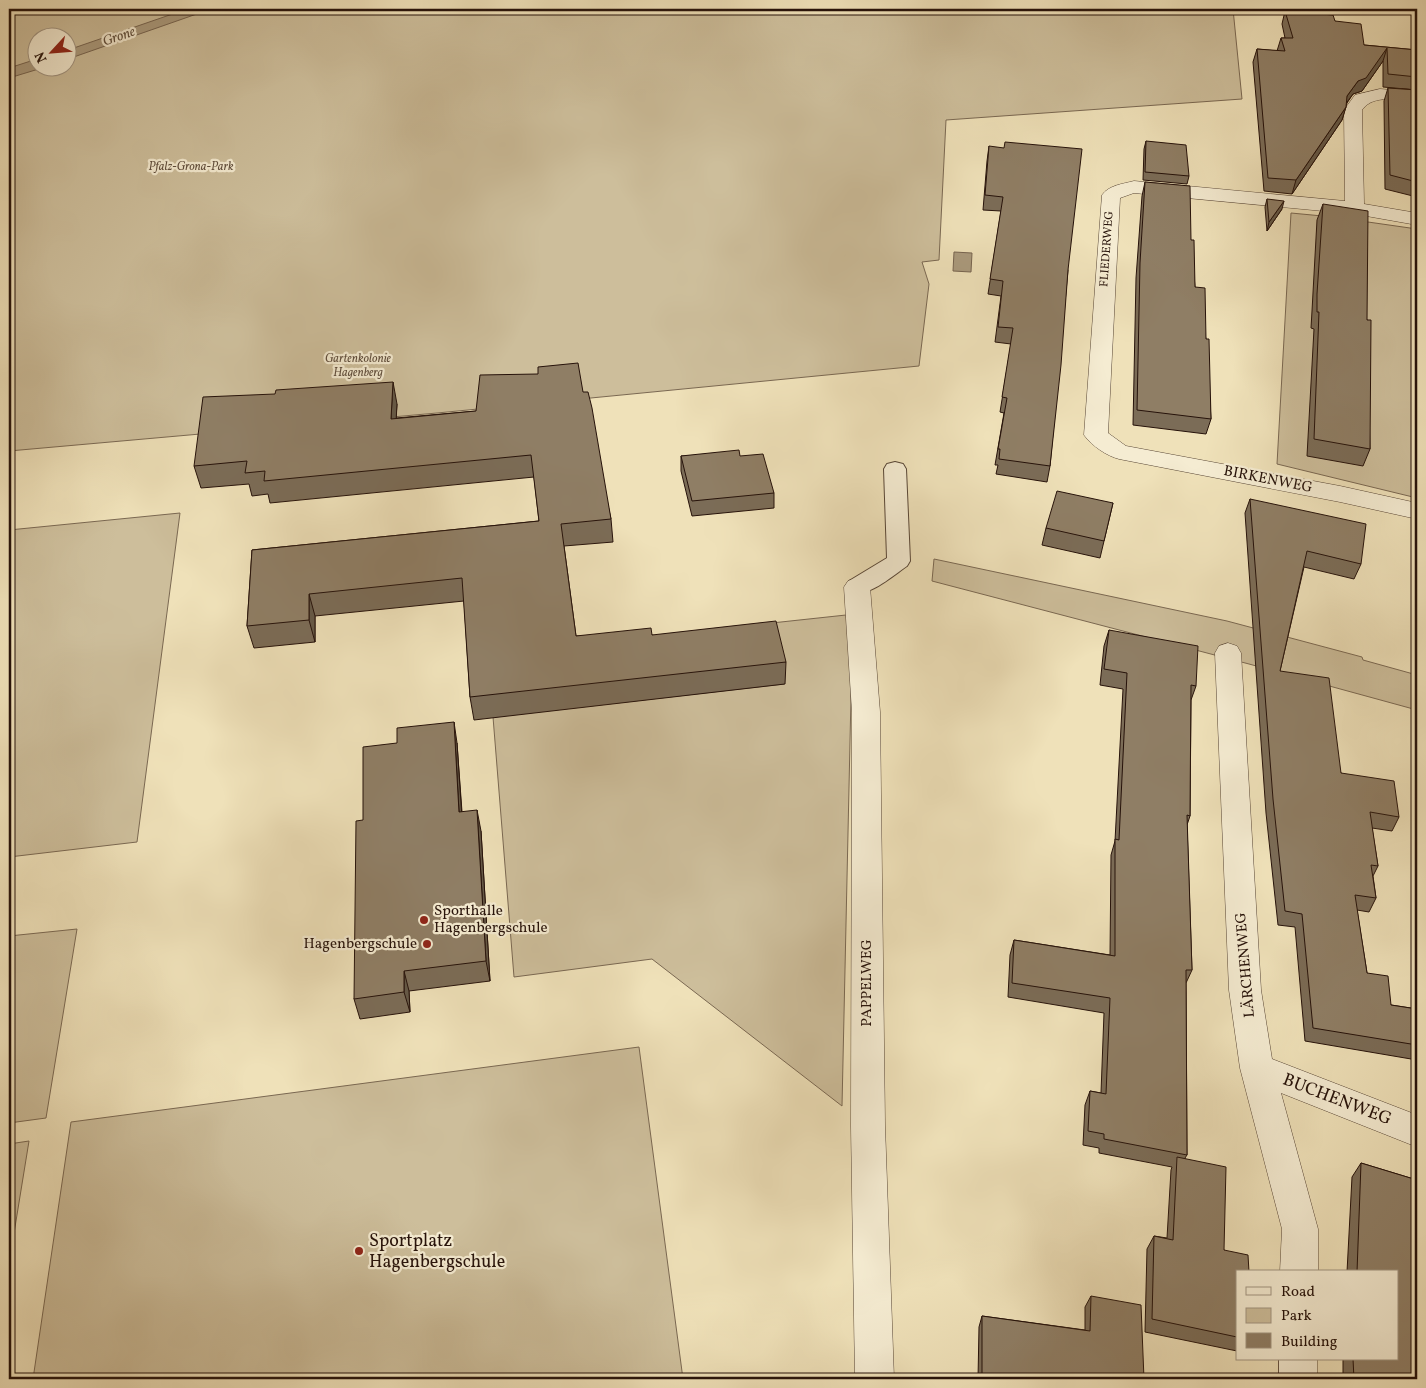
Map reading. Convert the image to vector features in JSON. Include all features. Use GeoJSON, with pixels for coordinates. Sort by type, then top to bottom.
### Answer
{"type":"FeatureCollection","features":[{"type":"Feature","properties":{"kind":"street"},"geometry":{"type":"LineString","coordinates":[[1356,208],[1353,110],[1361,99],[1380,94],[1417,97]]}},
{"type":"Feature","properties":{"kind":"street","name":"FLIEDERWEG"},"geometry":{"type":"LineString","coordinates":[[1119,452],[1096,435],[1111,195],[1120,190],[1134,188],[1356,208],[1417,219]]}},
{"type":"Feature","properties":{"kind":"street","name":"BIRKENWEG"},"geometry":{"type":"LineString","coordinates":[[1119,452],[1340,494],[1417,511]]}},
{"type":"Feature","properties":{"kind":"street","name":"PAPPELWEG"},"geometry":{"type":"LineString","coordinates":[[857,587],[866,712],[868,1126],[874,1379]]}},
{"type":"Feature","properties":{"kind":"street","name":"LÄRCHENWEG"},"geometry":{"type":"LineString","coordinates":[[1228,653],[1245,990],[1257,1068],[1300,1229],[1299,1270]]}},
{"type":"Feature","properties":{"kind":"street","name":"BUCHENWEG"},"geometry":{"type":"LineString","coordinates":[[1257,1068],[1417,1131]]}},
{"type":"Feature","properties":{"kind":"street"},"geometry":{"type":"LineString","coordinates":[[1298,1360],[1298,1379]]}},
{"type":"Feature","properties":{"kind":"lane"},"geometry":{"type":"LineString","coordinates":[[857,587],[899,561],[895,469]]}},
{"type":"Feature","properties":{"kind":"green space","name":"Pfalz-Grona-Park"},"geometry":{"type":"Polygon","coordinates":[[[9,9],[1233,9],[1242,99],[946,120],[939,260],[922,262],[929,284],[919,366],[437,413],[9,451],[9,9]]]}},
{"type":"Feature","properties":{"kind":"green space"},"geometry":{"type":"Polygon","coordinates":[[[1291,213],[1417,229],[1417,498],[1277,464],[1291,213]]]}},
{"type":"Feature","properties":{"kind":"green space"},"geometry":{"type":"Polygon","coordinates":[[[180,513],[137,842],[9,857],[9,530],[180,513]]]}},
{"type":"Feature","properties":{"kind":"green space"},"geometry":{"type":"Polygon","coordinates":[[[934,559],[1227,621],[1362,657],[1363,660],[1417,675],[1417,710],[932,581],[934,559]]]}},
{"type":"Feature","properties":{"kind":"green space"},"geometry":{"type":"Polygon","coordinates":[[[846,615],[852,651],[842,1106],[652,959],[514,977],[493,717],[784,684],[651,636],[846,615]]]}},
{"type":"Feature","properties":{"kind":"green space"},"geometry":{"type":"Polygon","coordinates":[[[77,929],[46,1118],[9,1123],[9,936],[77,929]]]}},
{"type":"Feature","properties":{"kind":"green space","name":"Sportplatz Hagenbergschule"},"geometry":{"type":"Polygon","coordinates":[[[639,1047],[683,1379],[33,1379],[71,1122],[639,1047]]]}},
{"type":"Feature","properties":{"kind":"green space"},"geometry":{"type":"Polygon","coordinates":[[[29,1141],[9,1264],[9,1144],[29,1141]]]}},
{"type":"Feature","properties":{"kind":"water","name":"Grone"},"geometry":{"type":"Polygon","coordinates":[[[187,9],[211,9],[78,56],[78,47],[187,9]]]}},
{"type":"Feature","properties":{"kind":"water"},"geometry":{"type":"Polygon","coordinates":[[[28,62],[28,72],[9,78],[9,68],[28,62]]]}},
{"type":"Feature","properties":{"kind":"water"},"geometry":{"type":"Polygon","coordinates":[[[954,252],[972,253],[971,272],[953,271],[954,252]]]}},
{"type":"Feature","properties":{"kind":"building"},"geometry":{"type":"Polygon","coordinates":[[[1285,11],[1333,15],[1335,21],[1361,24],[1364,45],[1417,50],[1417,77],[1388,74],[1387,48],[1366,78],[1358,81],[1347,96],[1346,107],[1296,180],[1268,178],[1257,49],[1285,51],[1281,38],[1293,38],[1285,11]]]}},
{"type":"Feature","properties":{"kind":"building"},"geometry":{"type":"Polygon","coordinates":[[[1388,88],[1417,90],[1417,182],[1390,175],[1388,88]]]}},
{"type":"Feature","properties":{"kind":"building"},"geometry":{"type":"Polygon","coordinates":[[[1146,141],[1186,145],[1189,176],[1145,172],[1146,141]]]}},
{"type":"Feature","properties":{"kind":"building"},"geometry":{"type":"Polygon","coordinates":[[[1005,142],[1082,149],[1068,270],[1061,365],[1050,466],[999,459],[1000,449],[998,449],[1007,398],[1002,397],[1013,328],[998,327],[1003,281],[990,279],[1003,197],[985,195],[989,146],[1004,148],[1005,142]]]}},
{"type":"Feature","properties":{"kind":"building"},"geometry":{"type":"Polygon","coordinates":[[[1145,182],[1190,186],[1191,240],[1194,240],[1195,287],[1205,288],[1206,339],[1209,339],[1211,419],[1137,410],[1140,263],[1145,182]]]}},
{"type":"Feature","properties":{"kind":"building"},"geometry":{"type":"Polygon","coordinates":[[[1267,199],[1284,201],[1269,222],[1267,199]]]}},
{"type":"Feature","properties":{"kind":"building"},"geometry":{"type":"Polygon","coordinates":[[[1323,204],[1368,211],[1367,320],[1371,320],[1370,449],[1314,439],[1319,312],[1317,312],[1317,294],[1323,204]]]}},
{"type":"Feature","properties":{"kind":"building"},"geometry":{"type":"Polygon","coordinates":[[[578,363],[583,392],[588,392],[592,408],[611,519],[561,524],[576,636],[651,628],[652,635],[776,621],[786,662],[470,697],[462,578],[309,594],[309,620],[247,626],[252,550],[539,521],[531,455],[264,481],[265,471],[245,473],[247,461],[194,466],[203,397],[275,394],[276,390],[393,382],[391,419],[476,411],[480,375],[538,374],[538,367],[578,363]]]}},
{"type":"Feature","properties":{"kind":"building"},"geometry":{"type":"Polygon","coordinates":[[[739,450],[740,456],[763,454],[774,493],[692,501],[681,456],[739,450]]]}},
{"type":"Feature","properties":{"kind":"building"},"geometry":{"type":"Polygon","coordinates":[[[1057,491],[1113,503],[1104,541],[1046,528],[1057,491]]]}},
{"type":"Feature","properties":{"kind":"building"},"geometry":{"type":"Polygon","coordinates":[[[1250,499],[1366,524],[1361,564],[1307,551],[1280,671],[1329,678],[1341,773],[1394,781],[1399,817],[1370,812],[1378,866],[1371,865],[1376,898],[1355,895],[1367,973],[1388,976],[1391,1005],[1417,1009],[1417,1045],[1313,1028],[1302,914],[1285,911],[1273,799],[1250,499]]]}},
{"type":"Feature","properties":{"kind":"building"},"geometry":{"type":"Polygon","coordinates":[[[1109,630],[1198,646],[1196,686],[1191,685],[1190,816],[1187,815],[1192,970],[1186,970],[1187,1155],[1104,1139],[1104,1134],[1088,1131],[1090,1091],[1106,1094],[1110,998],[1012,983],[1014,940],[1115,956],[1115,839],[1119,840],[1127,673],[1104,669],[1109,630]]]}},
{"type":"Feature","properties":{"kind":"building","name":"Sporthalle Hagenbergschule"},"geometry":{"type":"Polygon","coordinates":[[[454,722],[459,812],[477,810],[486,961],[404,971],[404,992],[354,999],[356,821],[363,820],[363,747],[397,743],[397,728],[454,722]]]}},
{"type":"Feature","properties":{"kind":"building"},"geometry":{"type":"Polygon","coordinates":[[[1177,1157],[1226,1167],[1224,1250],[1248,1255],[1249,1270],[1236,1270],[1236,1337],[1152,1319],[1154,1236],[1173,1240],[1177,1157]]]}},
{"type":"Feature","properties":{"kind":"building"},"geometry":{"type":"Polygon","coordinates":[[[1361,1163],[1417,1180],[1417,1379],[1354,1379],[1353,1360],[1398,1360],[1398,1270],[1357,1270],[1361,1163]]]}},
{"type":"Feature","properties":{"kind":"building"},"geometry":{"type":"Polygon","coordinates":[[[1091,1296],[1141,1305],[1144,1379],[1060,1379],[1023,1375],[1023,1379],[982,1379],[982,1316],[1090,1331],[1091,1296]]]}},
{"type":"Feature","properties":{"kind":"place","name":"Sporthalle Hagenbergschule"},"geometry":{"type":"Point","coordinates":[424,920]}},
{"type":"Feature","properties":{"kind":"place","name":"Hagenbergschule"},"geometry":{"type":"Point","coordinates":[427,944]}},
{"type":"Feature","properties":{"kind":"place","name":"Sportplatz Hagenbergschule"},"geometry":{"type":"Point","coordinates":[359,1251]}},
{"type":"Feature","properties":{"kind":"park label","name":"Gartenkolonie Hagenberg"},"geometry":{"type":"Point","coordinates":[358,366]}}]}
